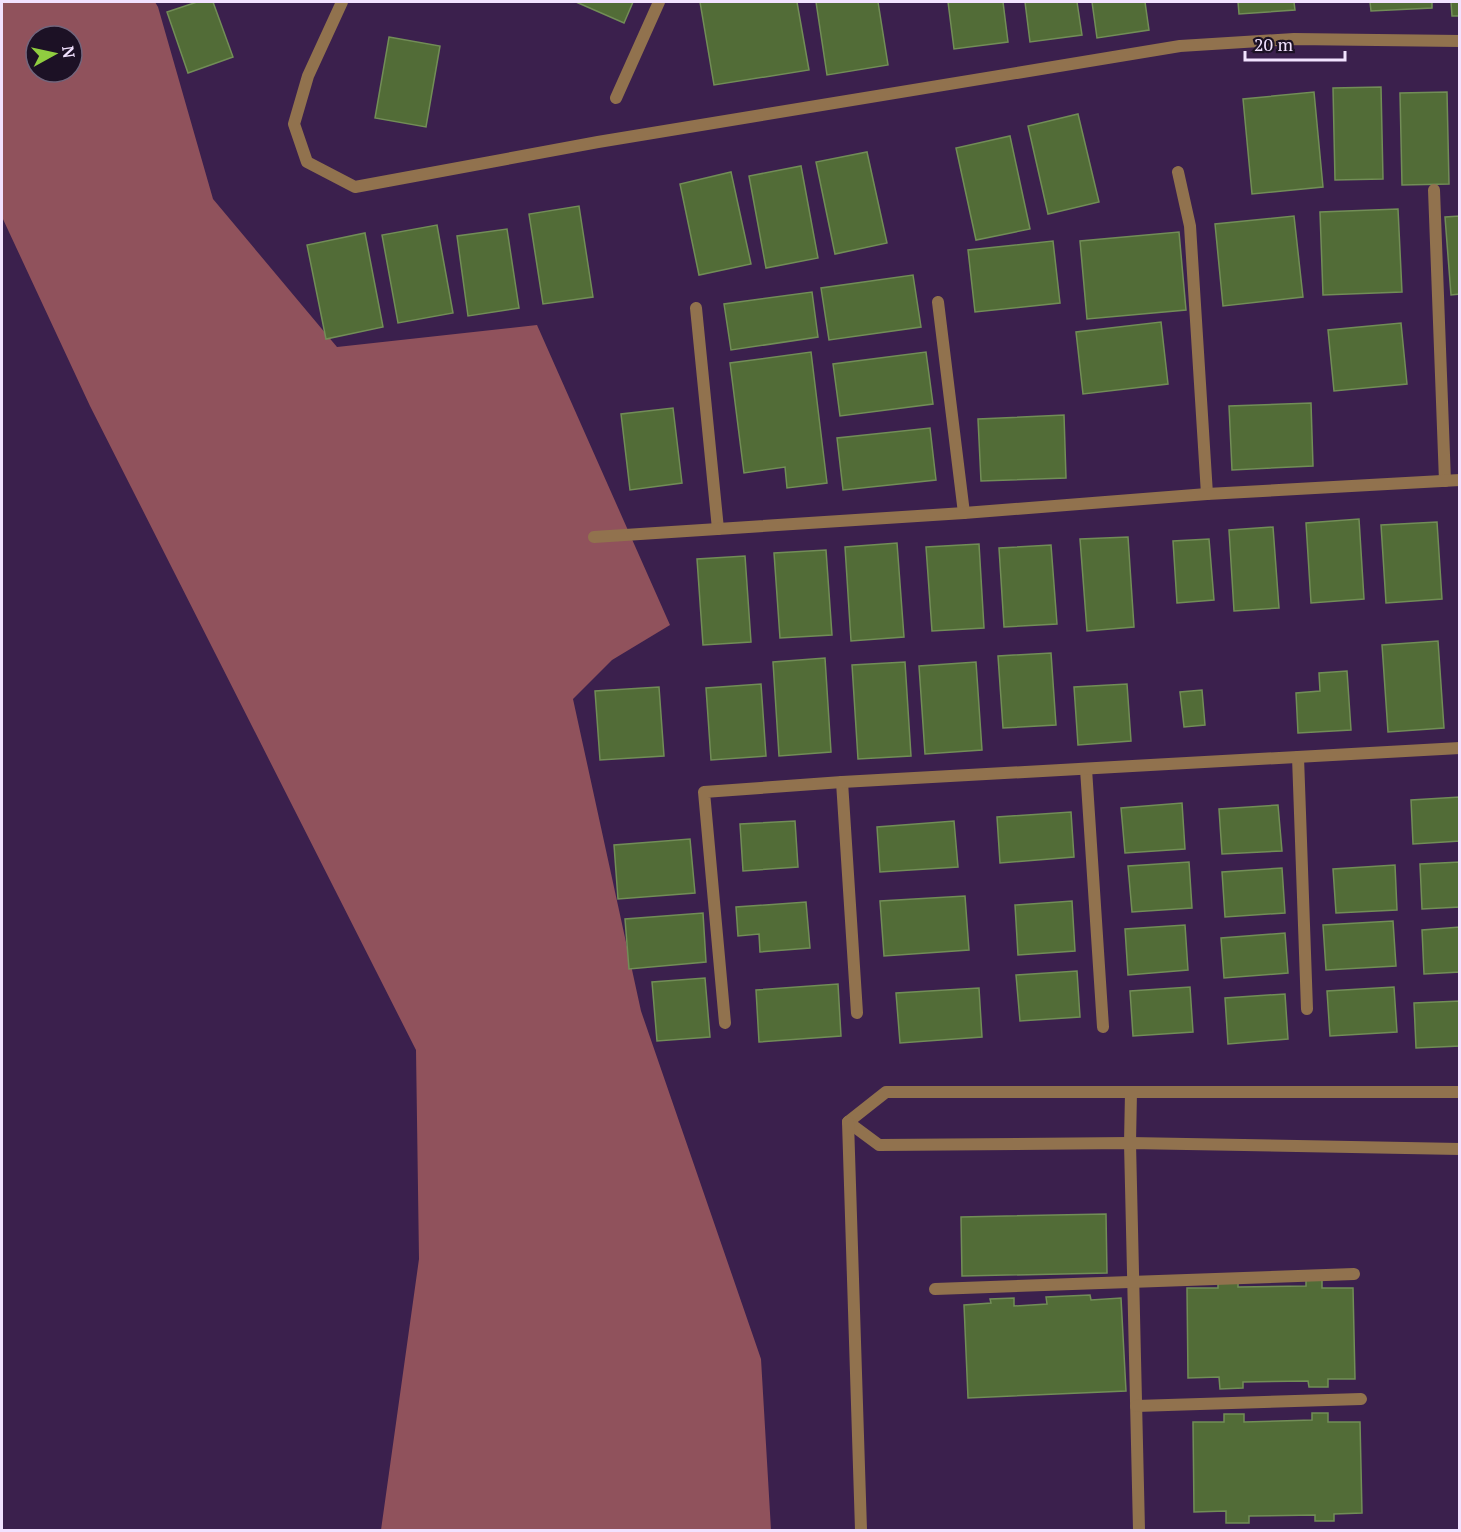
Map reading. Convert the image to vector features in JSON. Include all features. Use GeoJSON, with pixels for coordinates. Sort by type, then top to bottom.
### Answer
{"type":"FeatureCollection","features":[{"type":"Feature","properties":{"kind":"street"},"geometry":{"type":"LineString","coordinates":[[342,2],[308,76],[294,124],[306,162],[355,187],[597,142],[1180,46],[1294,39],[1460,40]]}},
{"type":"Feature","properties":{"kind":"street"},"geometry":{"type":"LineString","coordinates":[[616,98],[659,2]]}},
{"type":"Feature","properties":{"kind":"street"},"geometry":{"type":"LineString","coordinates":[[1178,172],[1190,226],[1207,494]]}},
{"type":"Feature","properties":{"kind":"street"},"geometry":{"type":"LineString","coordinates":[[1434,190],[1445,481]]}},
{"type":"Feature","properties":{"kind":"street"},"geometry":{"type":"LineString","coordinates":[[938,302],[964,513]]}},
{"type":"Feature","properties":{"kind":"street"},"geometry":{"type":"LineString","coordinates":[[696,308],[718,529]]}},
{"type":"Feature","properties":{"kind":"street"},"geometry":{"type":"LineString","coordinates":[[594,537],[964,513],[1207,494],[1460,480]]}},
{"type":"Feature","properties":{"kind":"street"},"geometry":{"type":"LineString","coordinates":[[725,1023],[704,792],[842,782],[1460,748]]}},
{"type":"Feature","properties":{"kind":"street"},"geometry":{"type":"LineString","coordinates":[[1298,757],[1307,1009]]}},
{"type":"Feature","properties":{"kind":"street"},"geometry":{"type":"LineString","coordinates":[[1086,769],[1103,1027]]}},
{"type":"Feature","properties":{"kind":"street"},"geometry":{"type":"LineString","coordinates":[[842,782],[857,1013]]}},
{"type":"Feature","properties":{"kind":"street"},"geometry":{"type":"LineString","coordinates":[[848,1122],[886,1092],[1460,1092]]}},
{"type":"Feature","properties":{"kind":"street"},"geometry":{"type":"LineString","coordinates":[[1131,1092],[1130,1143],[1139,1530]]}},
{"type":"Feature","properties":{"kind":"street"},"geometry":{"type":"LineString","coordinates":[[848,1122],[879,1145],[1130,1143],[1460,1149]]}},
{"type":"Feature","properties":{"kind":"street"},"geometry":{"type":"LineString","coordinates":[[848,1122],[861,1530]]}},
{"type":"Feature","properties":{"kind":"street"},"geometry":{"type":"LineString","coordinates":[[935,1288],[1354,1274]]}},
{"type":"Feature","properties":{"kind":"street"},"geometry":{"type":"LineString","coordinates":[[1136,1406],[1361,1399]]}},
{"type":"Feature","properties":{"kind":"shaded area"},"geometry":{"type":"Polygon","coordinates":[[[2,2],[155,2],[213,199],[337,347],[537,325],[670,625],[612,660],[573,699],[641,1011],[761,1359],[771,1530],[381,1530],[419,1259],[416,1050],[90,406],[2,217],[2,2]]]}},
{"type":"Feature","properties":{"kind":"building"},"geometry":{"type":"Polygon","coordinates":[[[197,2],[213,2],[233,57],[188,73],[167,12],[197,2]]]}},
{"type":"Feature","properties":{"kind":"building"},"geometry":{"type":"Polygon","coordinates":[[[576,2],[633,2],[624,23],[576,2]]]}},
{"type":"Feature","properties":{"kind":"building"},"geometry":{"type":"Polygon","coordinates":[[[700,2],[797,2],[809,70],[714,85],[700,2]]]}},
{"type":"Feature","properties":{"kind":"building"},"geometry":{"type":"Polygon","coordinates":[[[816,2],[878,2],[888,65],[827,75],[816,2]]]}},
{"type":"Feature","properties":{"kind":"building"},"geometry":{"type":"Polygon","coordinates":[[[948,2],[1003,2],[1008,42],[954,49],[948,2]]]}},
{"type":"Feature","properties":{"kind":"building"},"geometry":{"type":"Polygon","coordinates":[[[1025,2],[1077,2],[1082,35],[1030,42],[1025,2]]]}},
{"type":"Feature","properties":{"kind":"building"},"geometry":{"type":"Polygon","coordinates":[[[1092,2],[1145,2],[1149,30],[1097,38],[1092,2]]]}},
{"type":"Feature","properties":{"kind":"building"},"geometry":{"type":"Polygon","coordinates":[[[1238,2],[1294,2],[1295,10],[1239,14],[1238,2]]]}},
{"type":"Feature","properties":{"kind":"building"},"geometry":{"type":"Polygon","coordinates":[[[1370,2],[1432,2],[1432,8],[1371,11],[1370,2]]]}},
{"type":"Feature","properties":{"kind":"building"},"geometry":{"type":"Polygon","coordinates":[[[1451,2],[1460,2],[1460,16],[1452,16],[1451,2]]]}},
{"type":"Feature","properties":{"kind":"building"},"geometry":{"type":"Polygon","coordinates":[[[389,37],[440,46],[426,127],[375,118],[389,37]]]}},
{"type":"Feature","properties":{"kind":"building"},"geometry":{"type":"Polygon","coordinates":[[[1381,87],[1383,179],[1335,180],[1333,88],[1381,87]]]}},
{"type":"Feature","properties":{"kind":"building"},"geometry":{"type":"Polygon","coordinates":[[[1314,92],[1323,187],[1252,194],[1243,99],[1314,92]]]}},
{"type":"Feature","properties":{"kind":"building"},"geometry":{"type":"Polygon","coordinates":[[[1447,92],[1449,184],[1402,185],[1400,93],[1447,92]]]}},
{"type":"Feature","properties":{"kind":"building"},"geometry":{"type":"Polygon","coordinates":[[[1078,114],[1099,202],[1048,214],[1028,126],[1078,114]]]}},
{"type":"Feature","properties":{"kind":"building"},"geometry":{"type":"Polygon","coordinates":[[[1010,136],[1030,229],[976,240],[956,148],[1010,136]]]}},
{"type":"Feature","properties":{"kind":"building"},"geometry":{"type":"Polygon","coordinates":[[[867,152],[887,243],[835,254],[816,162],[867,152]]]}},
{"type":"Feature","properties":{"kind":"building"},"geometry":{"type":"Polygon","coordinates":[[[801,166],[818,258],[766,268],[749,176],[801,166]]]}},
{"type":"Feature","properties":{"kind":"building"},"geometry":{"type":"Polygon","coordinates":[[[731,172],[751,264],[699,275],[680,184],[731,172]]]}},
{"type":"Feature","properties":{"kind":"building"},"geometry":{"type":"Polygon","coordinates":[[[579,206],[593,297],[543,304],[529,214],[579,206]]]}},
{"type":"Feature","properties":{"kind":"building"},"geometry":{"type":"Polygon","coordinates":[[[1398,209],[1402,292],[1323,295],[1320,212],[1398,209]]]}},
{"type":"Feature","properties":{"kind":"building"},"geometry":{"type":"Polygon","coordinates":[[[1294,216],[1303,297],[1223,306],[1215,224],[1294,216]]]}},
{"type":"Feature","properties":{"kind":"building"},"geometry":{"type":"Polygon","coordinates":[[[1460,216],[1460,294],[1451,295],[1445,217],[1460,216]]]}},
{"type":"Feature","properties":{"kind":"building"},"geometry":{"type":"Polygon","coordinates":[[[437,225],[453,313],[398,323],[382,235],[437,225]]]}},
{"type":"Feature","properties":{"kind":"building"},"geometry":{"type":"Polygon","coordinates":[[[507,229],[519,308],[468,316],[457,236],[507,229]]]}},
{"type":"Feature","properties":{"kind":"building"},"geometry":{"type":"Polygon","coordinates":[[[1179,232],[1186,310],[1087,319],[1080,241],[1179,232]]]}},
{"type":"Feature","properties":{"kind":"building"},"geometry":{"type":"Polygon","coordinates":[[[365,233],[383,327],[326,339],[307,245],[365,233]]]}},
{"type":"Feature","properties":{"kind":"building"},"geometry":{"type":"Polygon","coordinates":[[[1053,241],[1060,303],[975,312],[968,250],[1053,241]]]}},
{"type":"Feature","properties":{"kind":"building"},"geometry":{"type":"Polygon","coordinates":[[[913,275],[921,327],[829,340],[821,288],[913,275]]]}},
{"type":"Feature","properties":{"kind":"building"},"geometry":{"type":"Polygon","coordinates":[[[812,292],[818,337],[731,350],[724,304],[812,292]]]}},
{"type":"Feature","properties":{"kind":"building"},"geometry":{"type":"Polygon","coordinates":[[[1161,322],[1168,384],[1083,394],[1076,332],[1161,322]]]}},
{"type":"Feature","properties":{"kind":"building"},"geometry":{"type":"Polygon","coordinates":[[[1401,323],[1407,384],[1334,391],[1328,330],[1401,323]]]}},
{"type":"Feature","properties":{"kind":"building"},"geometry":{"type":"Polygon","coordinates":[[[811,352],[827,483],[787,488],[785,467],[744,473],[730,363],[811,352]]]}},
{"type":"Feature","properties":{"kind":"building"},"geometry":{"type":"Polygon","coordinates":[[[926,352],[933,404],[840,416],[833,364],[926,352]]]}},
{"type":"Feature","properties":{"kind":"building"},"geometry":{"type":"Polygon","coordinates":[[[1311,403],[1313,466],[1232,470],[1229,406],[1311,403]]]}},
{"type":"Feature","properties":{"kind":"building"},"geometry":{"type":"Polygon","coordinates":[[[673,408],[682,483],[630,490],[621,414],[673,408]]]}},
{"type":"Feature","properties":{"kind":"building"},"geometry":{"type":"Polygon","coordinates":[[[1064,415],[1066,478],[981,481],[978,419],[1064,415]]]}},
{"type":"Feature","properties":{"kind":"building"},"geometry":{"type":"Polygon","coordinates":[[[930,428],[936,480],[843,490],[837,438],[930,428]]]}},
{"type":"Feature","properties":{"kind":"building"},"geometry":{"type":"Polygon","coordinates":[[[1359,519],[1364,599],[1311,603],[1306,523],[1359,519]]]}},
{"type":"Feature","properties":{"kind":"building"},"geometry":{"type":"Polygon","coordinates":[[[1437,522],[1442,599],[1386,603],[1381,525],[1437,522]]]}},
{"type":"Feature","properties":{"kind":"building"},"geometry":{"type":"Polygon","coordinates":[[[1273,527],[1279,608],[1234,611],[1229,530],[1273,527]]]}},
{"type":"Feature","properties":{"kind":"building"},"geometry":{"type":"Polygon","coordinates":[[[1128,537],[1134,627],[1087,631],[1080,539],[1128,537]]]}},
{"type":"Feature","properties":{"kind":"building"},"geometry":{"type":"Polygon","coordinates":[[[1209,539],[1214,600],[1177,603],[1173,541],[1209,539]]]}},
{"type":"Feature","properties":{"kind":"building"},"geometry":{"type":"Polygon","coordinates":[[[897,543],[904,637],[851,641],[845,547],[897,543]]]}},
{"type":"Feature","properties":{"kind":"building"},"geometry":{"type":"Polygon","coordinates":[[[979,544],[984,628],[932,631],[926,547],[979,544]]]}},
{"type":"Feature","properties":{"kind":"building"},"geometry":{"type":"Polygon","coordinates":[[[1051,545],[1057,624],[1004,627],[999,548],[1051,545]]]}},
{"type":"Feature","properties":{"kind":"building"},"geometry":{"type":"Polygon","coordinates":[[[826,550],[832,635],[780,638],[774,553],[826,550]]]}},
{"type":"Feature","properties":{"kind":"building"},"geometry":{"type":"Polygon","coordinates":[[[745,556],[751,642],[703,645],[697,559],[745,556]]]}},
{"type":"Feature","properties":{"kind":"building"},"geometry":{"type":"Polygon","coordinates":[[[1438,641],[1444,728],[1388,732],[1382,645],[1438,641]]]}},
{"type":"Feature","properties":{"kind":"building"},"geometry":{"type":"Polygon","coordinates":[[[1051,653],[1056,725],[1003,728],[998,656],[1051,653]]]}},
{"type":"Feature","properties":{"kind":"building"},"geometry":{"type":"Polygon","coordinates":[[[825,658],[831,752],[779,756],[773,662],[825,658]]]}},
{"type":"Feature","properties":{"kind":"building"},"geometry":{"type":"Polygon","coordinates":[[[905,662],[911,756],[858,759],[852,665],[905,662]]]}},
{"type":"Feature","properties":{"kind":"building"},"geometry":{"type":"Polygon","coordinates":[[[976,662],[982,750],[925,754],[919,666],[976,662]]]}},
{"type":"Feature","properties":{"kind":"building"},"geometry":{"type":"Polygon","coordinates":[[[1347,671],[1351,730],[1298,733],[1296,693],[1320,691],[1319,673],[1347,671]]]}},
{"type":"Feature","properties":{"kind":"building"},"geometry":{"type":"Polygon","coordinates":[[[761,684],[766,756],[711,760],[706,688],[761,684]]]}},
{"type":"Feature","properties":{"kind":"building"},"geometry":{"type":"Polygon","coordinates":[[[1127,684],[1131,741],[1078,745],[1074,687],[1127,684]]]}},
{"type":"Feature","properties":{"kind":"building"},"geometry":{"type":"Polygon","coordinates":[[[659,687],[664,756],[600,760],[595,691],[659,687]]]}},
{"type":"Feature","properties":{"kind":"building"},"geometry":{"type":"Polygon","coordinates":[[[1202,690],[1205,725],[1184,727],[1180,692],[1202,690]]]}},
{"type":"Feature","properties":{"kind":"building"},"geometry":{"type":"Polygon","coordinates":[[[1460,797],[1460,841],[1413,844],[1411,800],[1460,797]]]}},
{"type":"Feature","properties":{"kind":"building"},"geometry":{"type":"Polygon","coordinates":[[[1182,803],[1185,849],[1125,853],[1121,808],[1182,803]]]}},
{"type":"Feature","properties":{"kind":"building"},"geometry":{"type":"Polygon","coordinates":[[[1278,805],[1282,851],[1222,854],[1219,809],[1278,805]]]}},
{"type":"Feature","properties":{"kind":"building"},"geometry":{"type":"Polygon","coordinates":[[[1071,812],[1074,857],[1000,863],[997,817],[1071,812]]]}},
{"type":"Feature","properties":{"kind":"building"},"geometry":{"type":"Polygon","coordinates":[[[795,821],[798,867],[743,871],[740,824],[795,821]]]}},
{"type":"Feature","properties":{"kind":"building"},"geometry":{"type":"Polygon","coordinates":[[[954,821],[958,867],[880,872],[877,827],[954,821]]]}},
{"type":"Feature","properties":{"kind":"building"},"geometry":{"type":"Polygon","coordinates":[[[690,839],[695,893],[618,899],[614,845],[690,839]]]}},
{"type":"Feature","properties":{"kind":"building"},"geometry":{"type":"Polygon","coordinates":[[[1189,862],[1192,908],[1132,912],[1128,866],[1189,862]]]}},
{"type":"Feature","properties":{"kind":"building"},"geometry":{"type":"Polygon","coordinates":[[[1460,862],[1460,907],[1422,909],[1420,864],[1460,862]]]}},
{"type":"Feature","properties":{"kind":"building"},"geometry":{"type":"Polygon","coordinates":[[[1395,865],[1397,910],[1336,913],[1333,869],[1395,865]]]}},
{"type":"Feature","properties":{"kind":"building"},"geometry":{"type":"Polygon","coordinates":[[[1282,868],[1285,913],[1225,917],[1222,872],[1282,868]]]}},
{"type":"Feature","properties":{"kind":"building"},"geometry":{"type":"Polygon","coordinates":[[[965,896],[969,950],[884,956],[880,901],[965,896]]]}},
{"type":"Feature","properties":{"kind":"building"},"geometry":{"type":"Polygon","coordinates":[[[1072,901],[1075,951],[1018,955],[1015,905],[1072,901]]]}},
{"type":"Feature","properties":{"kind":"building"},"geometry":{"type":"Polygon","coordinates":[[[806,902],[810,948],[760,952],[759,934],[738,936],[736,907],[806,902]]]}},
{"type":"Feature","properties":{"kind":"building"},"geometry":{"type":"Polygon","coordinates":[[[703,913],[706,962],[629,969],[625,919],[703,913]]]}},
{"type":"Feature","properties":{"kind":"building"},"geometry":{"type":"Polygon","coordinates":[[[1393,921],[1396,966],[1326,970],[1323,925],[1393,921]]]}},
{"type":"Feature","properties":{"kind":"building"},"geometry":{"type":"Polygon","coordinates":[[[1185,925],[1188,970],[1128,975],[1125,929],[1185,925]]]}},
{"type":"Feature","properties":{"kind":"building"},"geometry":{"type":"Polygon","coordinates":[[[1460,927],[1460,972],[1424,974],[1422,930],[1460,927]]]}},
{"type":"Feature","properties":{"kind":"building"},"geometry":{"type":"Polygon","coordinates":[[[1285,933],[1288,973],[1224,978],[1221,938],[1285,933]]]}},
{"type":"Feature","properties":{"kind":"building"},"geometry":{"type":"Polygon","coordinates":[[[1077,971],[1080,1017],[1020,1021],[1016,975],[1077,971]]]}},
{"type":"Feature","properties":{"kind":"building"},"geometry":{"type":"Polygon","coordinates":[[[705,978],[710,1037],[657,1041],[652,982],[705,978]]]}},
{"type":"Feature","properties":{"kind":"building"},"geometry":{"type":"Polygon","coordinates":[[[838,984],[841,1036],[759,1042],[756,990],[838,984]]]}},
{"type":"Feature","properties":{"kind":"building"},"geometry":{"type":"Polygon","coordinates":[[[1190,987],[1193,1032],[1133,1036],[1130,991],[1190,987]]]}},
{"type":"Feature","properties":{"kind":"building"},"geometry":{"type":"Polygon","coordinates":[[[1394,987],[1397,1032],[1330,1036],[1327,991],[1394,987]]]}},
{"type":"Feature","properties":{"kind":"building"},"geometry":{"type":"Polygon","coordinates":[[[979,988],[982,1037],[900,1043],[896,993],[979,988]]]}},
{"type":"Feature","properties":{"kind":"building"},"geometry":{"type":"Polygon","coordinates":[[[1285,994],[1288,1039],[1228,1044],[1225,998],[1285,994]]]}},
{"type":"Feature","properties":{"kind":"building"},"geometry":{"type":"Polygon","coordinates":[[[1460,1001],[1460,1046],[1416,1048],[1414,1003],[1460,1001]]]}},
{"type":"Feature","properties":{"kind":"building"},"geometry":{"type":"Polygon","coordinates":[[[1106,1214],[1107,1273],[962,1276],[961,1217],[1106,1214]]]}},
{"type":"Feature","properties":{"kind":"building"},"geometry":{"type":"Polygon","coordinates":[[[1322,1278],[1322,1288],[1353,1288],[1355,1379],[1328,1379],[1328,1387],[1309,1387],[1308,1381],[1243,1382],[1243,1388],[1220,1389],[1219,1377],[1188,1378],[1187,1288],[1218,1288],[1218,1280],[1238,1280],[1238,1287],[1306,1286],[1306,1279],[1322,1278]]]}},
{"type":"Feature","properties":{"kind":"building"},"geometry":{"type":"Polygon","coordinates":[[[1090,1295],[1091,1300],[1121,1298],[1126,1391],[968,1398],[964,1305],[991,1303],[990,1299],[1014,1298],[1014,1306],[1047,1304],[1046,1297],[1090,1295]]]}},
{"type":"Feature","properties":{"kind":"building"},"geometry":{"type":"Polygon","coordinates":[[[1312,1413],[1328,1413],[1328,1422],[1360,1422],[1362,1513],[1334,1514],[1334,1521],[1315,1521],[1315,1515],[1249,1516],[1249,1523],[1226,1523],[1226,1511],[1194,1512],[1193,1422],[1224,1422],[1224,1414],[1244,1414],[1244,1422],[1312,1420],[1312,1413]]]}}]}
